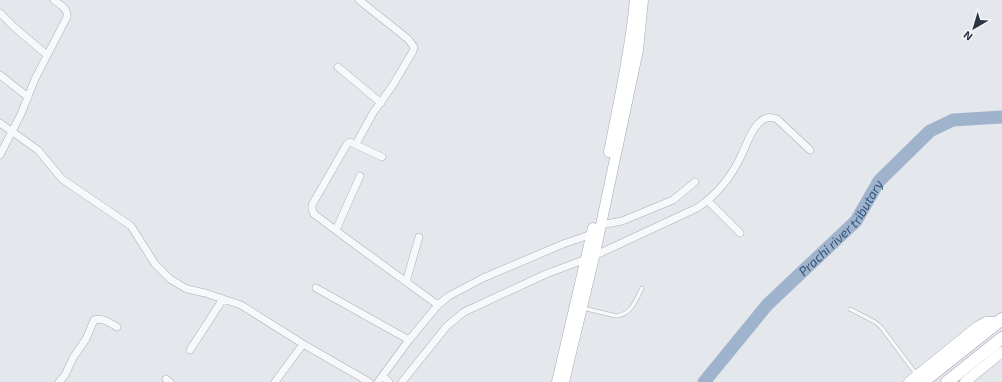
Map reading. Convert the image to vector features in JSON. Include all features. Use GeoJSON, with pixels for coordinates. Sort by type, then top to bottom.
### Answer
{"type":"FeatureCollection","features":[{"type":"Feature","properties":{"kind":"highway"},"geometry":{"type":"LineString","coordinates":[[921,379],[1000,321]]}},
{"type":"Feature","properties":{"kind":"highway"},"geometry":{"type":"LineString","coordinates":[[947,382],[1002,338]]}},
{"type":"Feature","properties":{"kind":"main road"},"geometry":{"type":"LineString","coordinates":[[595,233],[624,76],[635,0]]}},
{"type":"Feature","properties":{"kind":"main road"},"geometry":{"type":"LineString","coordinates":[[556,382],[590,256],[638,50],[643,0]]}},
{"type":"Feature","properties":{"kind":"main road"},"geometry":{"type":"LineString","coordinates":[[564,382],[582,308],[590,256]]}},
{"type":"Feature","properties":{"kind":"main road"},"geometry":{"type":"LineString","coordinates":[[965,382],[1002,352]]}},
{"type":"Feature","properties":{"kind":"main road"},"geometry":{"type":"LineString","coordinates":[[909,382],[921,379]]}},
{"type":"Feature","properties":{"kind":"street"},"geometry":{"type":"LineString","coordinates":[[0,155],[13,132],[35,79],[67,17],[68,13],[66,9],[54,0]]}},
{"type":"Feature","properties":{"kind":"street"},"geometry":{"type":"LineString","coordinates":[[356,144],[373,113],[393,85],[413,52],[414,47],[408,39],[359,0]]}},
{"type":"Feature","properties":{"kind":"street"},"geometry":{"type":"LineString","coordinates":[[0,13],[14,28],[47,55]]}},
{"type":"Feature","properties":{"kind":"street"},"geometry":{"type":"LineString","coordinates":[[338,67],[381,103]]}},
{"type":"Feature","properties":{"kind":"street"},"geometry":{"type":"LineString","coordinates":[[0,75],[28,97]]}},
{"type":"Feature","properties":{"kind":"street"},"geometry":{"type":"LineString","coordinates":[[402,382],[448,326],[464,312],[546,274],[697,208],[708,201],[719,190],[731,174],[742,156],[753,130],[766,118],[771,117],[777,119],[810,150]]}},
{"type":"Feature","properties":{"kind":"street"},"geometry":{"type":"LineString","coordinates":[[0,123],[38,150],[62,179],[131,226],[155,264],[170,279],[187,289],[205,293],[241,305],[303,344],[369,382]]}},
{"type":"Feature","properties":{"kind":"street"},"geometry":{"type":"LineString","coordinates":[[382,157],[356,144],[350,142],[347,144],[312,205],[312,209],[314,214],[438,305]]}},
{"type":"Feature","properties":{"kind":"street"},"geometry":{"type":"LineString","coordinates":[[336,230],[360,176]]}},
{"type":"Feature","properties":{"kind":"street"},"geometry":{"type":"LineString","coordinates":[[384,380],[409,340],[438,305],[449,296],[483,278],[673,200],[695,182]]}},
{"type":"Feature","properties":{"kind":"street"},"geometry":{"type":"LineString","coordinates":[[708,201],[740,233]]}},
{"type":"Feature","properties":{"kind":"street"},"geometry":{"type":"LineString","coordinates":[[406,282],[419,237]]}},
{"type":"Feature","properties":{"kind":"street"},"geometry":{"type":"LineString","coordinates":[[316,288],[409,340]]}},
{"type":"Feature","properties":{"kind":"street"},"geometry":{"type":"LineString","coordinates":[[190,350],[223,299]]}},
{"type":"Feature","properties":{"kind":"street"},"geometry":{"type":"LineString","coordinates":[[59,382],[86,339],[94,320],[98,318],[103,319],[117,327]]}},
{"type":"Feature","properties":{"kind":"street"},"geometry":{"type":"LineString","coordinates":[[275,382],[303,344]]}},
{"type":"Feature","properties":{"kind":"lane"},"geometry":{"type":"LineString","coordinates":[[582,308],[621,316],[630,310],[642,288]]}},
{"type":"Feature","properties":{"kind":"lane"},"geometry":{"type":"LineString","coordinates":[[850,310],[875,322],[881,327],[921,379]]}},
{"type":"Feature","properties":{"kind":"waterway","name":"Prachi river tributary"},"geometry":{"type":"LineString","coordinates":[[704,382],[767,305],[856,221],[879,181],[930,131],[953,120],[1002,117]]}}]}
